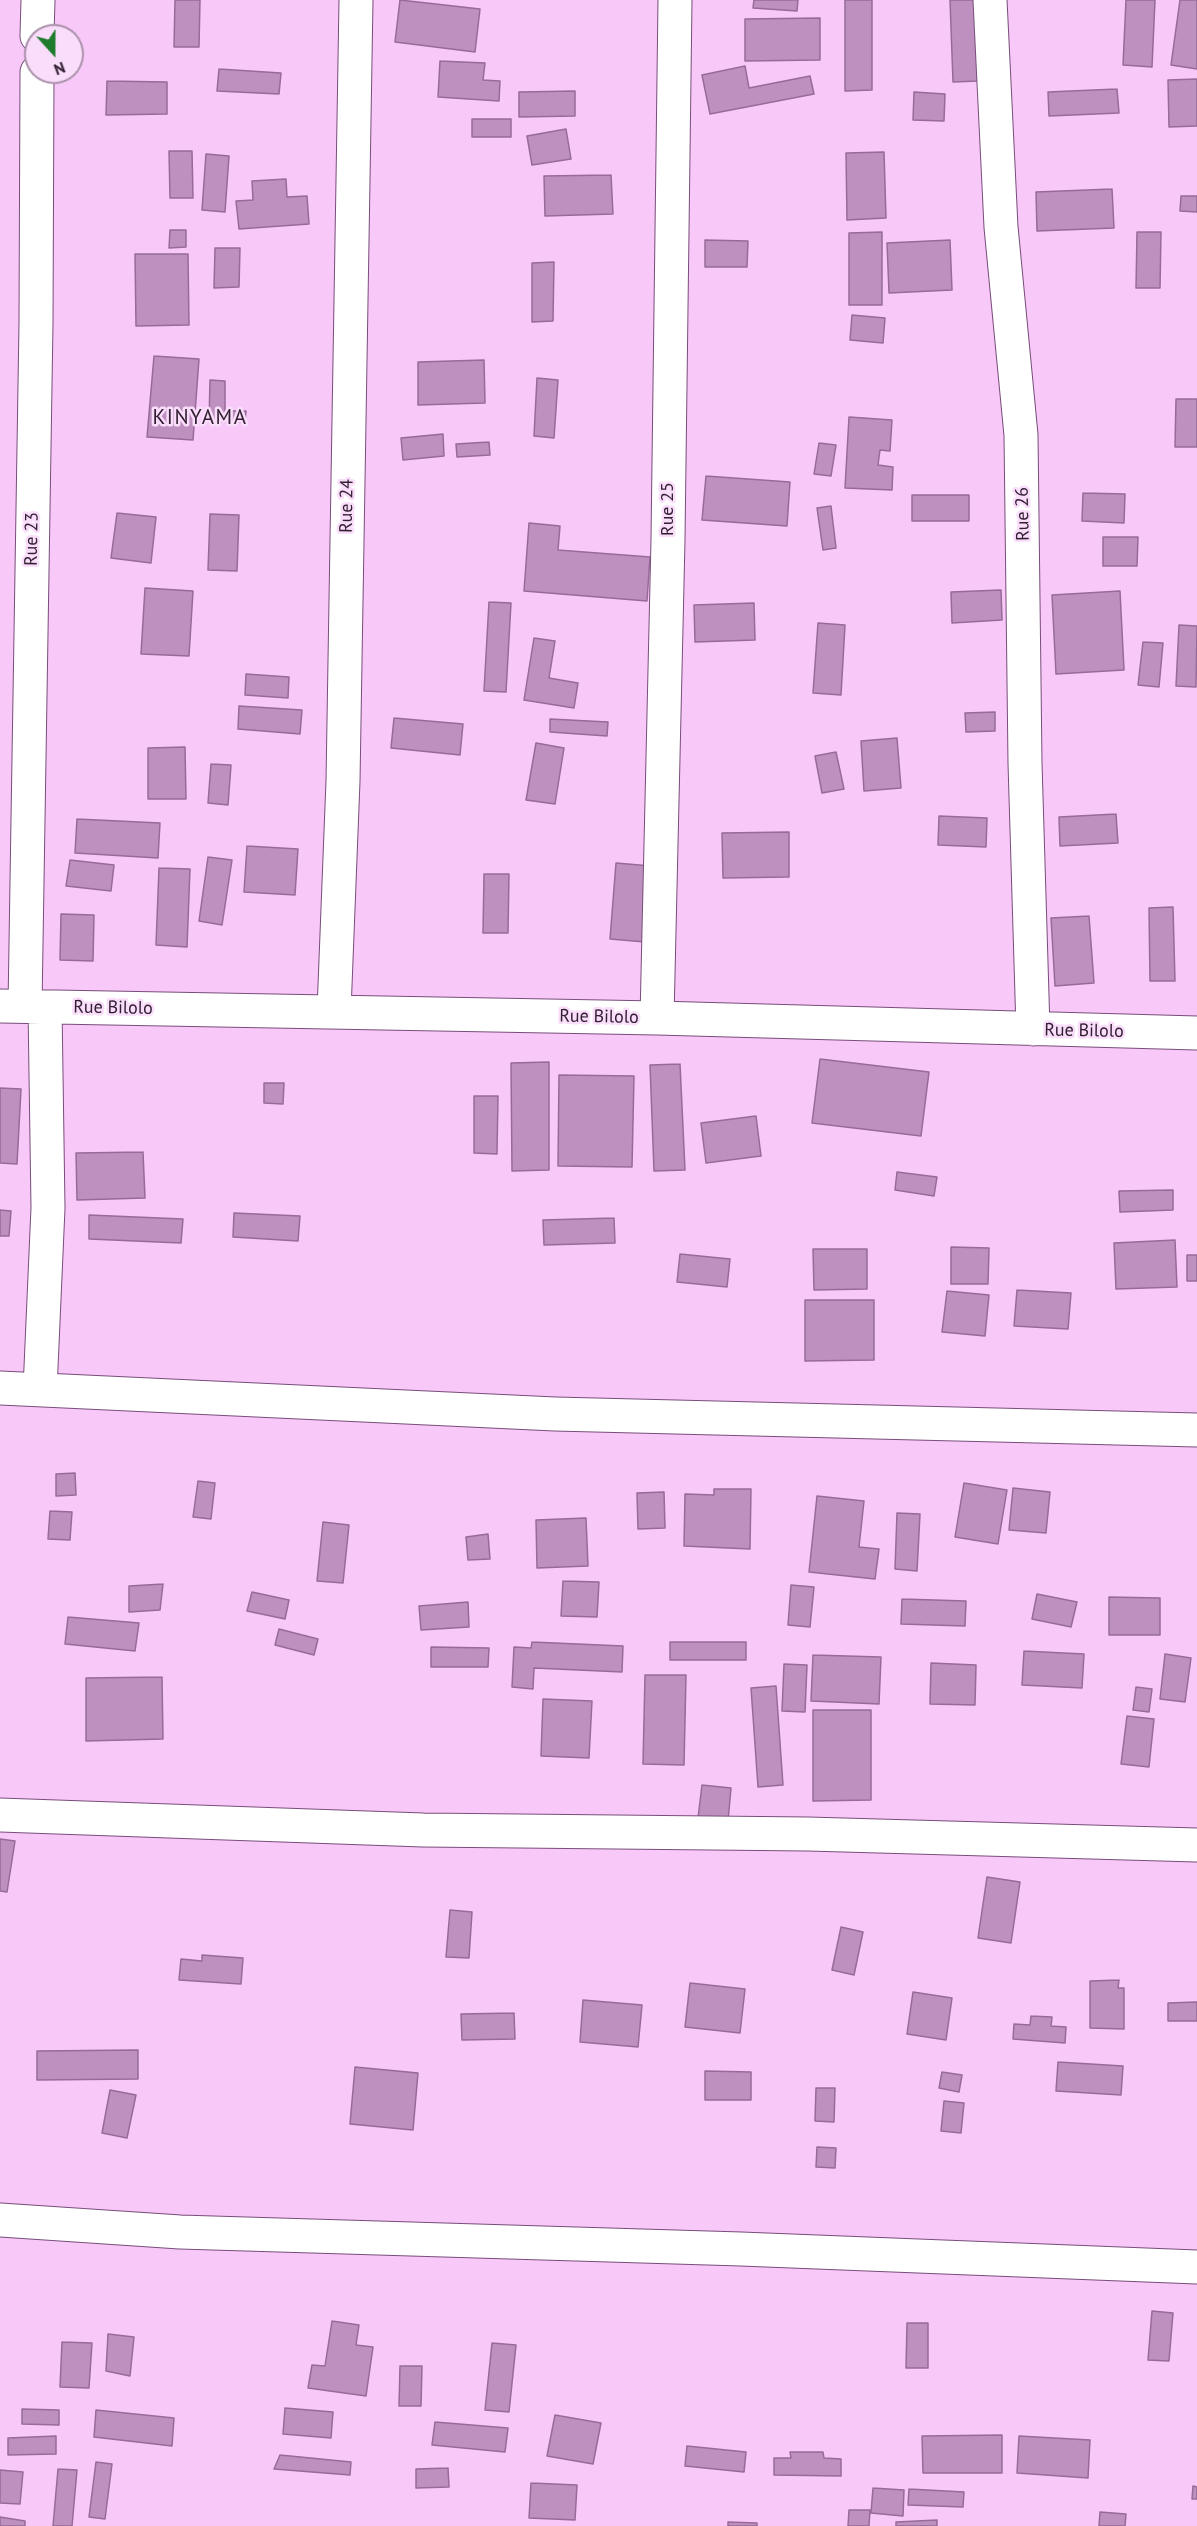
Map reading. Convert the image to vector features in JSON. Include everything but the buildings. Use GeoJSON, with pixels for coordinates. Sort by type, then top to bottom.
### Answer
{"type":"FeatureCollection","features":[{"type":"Feature","properties":{"kind":"street"},"geometry":{"type":"LineString","coordinates":[[37,24],[38,0]]}},
{"type":"Feature","properties":{"kind":"street","name":"Rue 24"},"geometry":{"type":"LineString","coordinates":[[334,1011],[344,781],[356,0]]}},
{"type":"Feature","properties":{"kind":"street","name":"Rue 25"},"geometry":{"type":"LineString","coordinates":[[657,1018],[668,540],[675,0]]}},
{"type":"Feature","properties":{"kind":"street","name":"Rue 26"},"geometry":{"type":"LineString","coordinates":[[990,0],[1002,227],[1021,435],[1025,763],[1033,1029]]}},
{"type":"Feature","properties":{"kind":"street","name":"Rue 23"},"geometry":{"type":"LineString","coordinates":[[37,84],[36,323],[23,1006],[48,1208],[40,1390]]}},
{"type":"Feature","properties":{"kind":"street","name":"Rue Bilolo"},"geometry":{"type":"LineString","coordinates":[[23,1006],[657,1018],[1197,1033]]}},
{"type":"Feature","properties":{"kind":"street"},"geometry":{"type":"LineString","coordinates":[[0,1388],[555,1414],[1197,1430]]}},
{"type":"Feature","properties":{"kind":"street"},"geometry":{"type":"LineString","coordinates":[[0,1815],[423,1830],[808,1834],[1197,1845]]}},
{"type":"Feature","properties":{"kind":"street"},"geometry":{"type":"LineString","coordinates":[[0,2220],[180,2232],[729,2249],[1197,2267]]}},
{"type":"Feature","properties":{"kind":"district","name":"KINYAMA"},"geometry":{"type":"Point","coordinates":[200,418]}}]}
